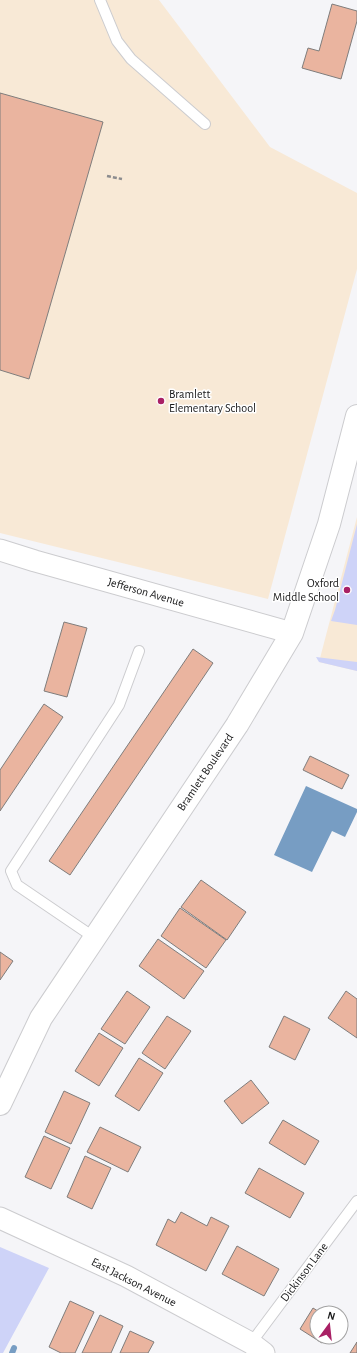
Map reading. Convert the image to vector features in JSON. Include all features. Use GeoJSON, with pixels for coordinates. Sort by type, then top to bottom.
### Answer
{"type":"FeatureCollection","features":[{"type":"Feature","properties":{"kind":"street","name":"Bramlett Boulevard"},"geometry":{"type":"LineString","coordinates":[[0,1104],[41,1018],[237,725],[292,633],[329,524],[357,416]]}},
{"type":"Feature","properties":{"kind":"street","name":"Jefferson Avenue"},"geometry":{"type":"LineString","coordinates":[[0,550],[292,633]]}},
{"type":"Feature","properties":{"kind":"street","name":"East Jackson Avenue"},"geometry":{"type":"LineString","coordinates":[[0,1218],[126,1276],[257,1348]]}},
{"type":"Feature","properties":{"kind":"lane"},"geometry":{"type":"LineString","coordinates":[[100,0],[118,41],[131,59],[205,124]]}},
{"type":"Feature","properties":{"kind":"lane"},"geometry":{"type":"LineString","coordinates":[[95,938],[17,885],[11,871],[119,705],[139,651]]}},
{"type":"Feature","properties":{"kind":"lane","name":"Dickinson Lane"},"geometry":{"type":"LineString","coordinates":[[257,1348],[357,1201]]}},
{"type":"Feature","properties":{"kind":"path"},"geometry":{"type":"LineString","coordinates":[[108,176],[122,179]]}},
{"type":"Feature","properties":{"kind":"shaded area","name":"Bramlett Elementary School"},"geometry":{"type":"Polygon","coordinates":[[[0,0],[159,0],[270,147],[357,193],[357,269],[268,599],[0,533],[0,0]]]}},
{"type":"Feature","properties":{"kind":"shaded area","name":"Oxford Middle School"},"geometry":{"type":"Polygon","coordinates":[[[357,517],[357,671],[319,662],[357,517]]]}},
{"type":"Feature","properties":{"kind":"shaded area"},"geometry":{"type":"Polygon","coordinates":[[[357,524],[357,625],[331,621],[357,524]]]}},
{"type":"Feature","properties":{"kind":"shaded area"},"geometry":{"type":"Polygon","coordinates":[[[316,657],[357,662],[357,671],[319,662],[316,657]]]}},
{"type":"Feature","properties":{"kind":"shaded area"},"geometry":{"type":"Polygon","coordinates":[[[306,786],[357,809],[345,837],[332,831],[312,872],[274,855],[306,786]]]}},
{"type":"Feature","properties":{"kind":"shaded area"},"geometry":{"type":"Polygon","coordinates":[[[0,1247],[49,1268],[3,1353],[0,1353],[0,1247]]]}},
{"type":"Feature","properties":{"kind":"building"},"geometry":{"type":"Polygon","coordinates":[[[332,4],[357,11],[357,21],[341,79],[302,68],[308,48],[319,51],[332,4]]]}},
{"type":"Feature","properties":{"kind":"building"},"geometry":{"type":"Polygon","coordinates":[[[0,93],[103,122],[29,379],[0,370],[0,93]]]}},
{"type":"Feature","properties":{"kind":"building"},"geometry":{"type":"Polygon","coordinates":[[[64,622],[87,628],[67,697],[44,691],[64,622]]]}},
{"type":"Feature","properties":{"kind":"building"},"geometry":{"type":"Polygon","coordinates":[[[193,649],[213,663],[70,875],[49,861],[193,649]]]}},
{"type":"Feature","properties":{"kind":"building"},"geometry":{"type":"Polygon","coordinates":[[[44,704],[63,717],[0,811],[0,770],[44,704]]]}},
{"type":"Feature","properties":{"kind":"building"},"geometry":{"type":"Polygon","coordinates":[[[310,756],[349,775],[342,789],[303,770],[310,756]]]}},
{"type":"Feature","properties":{"kind":"building"},"geometry":{"type":"Polygon","coordinates":[[[201,880],[246,912],[227,940],[181,907],[201,880]]]}},
{"type":"Feature","properties":{"kind":"building"},"geometry":{"type":"Polygon","coordinates":[[[180,908],[226,940],[206,968],[161,936],[180,908]]]}},
{"type":"Feature","properties":{"kind":"building"},"geometry":{"type":"Polygon","coordinates":[[[158,939],[204,971],[184,999],[139,966],[158,939]]]}},
{"type":"Feature","properties":{"kind":"building"},"geometry":{"type":"Polygon","coordinates":[[[0,952],[13,961],[0,980],[0,952]]]}},
{"type":"Feature","properties":{"kind":"building"},"geometry":{"type":"Polygon","coordinates":[[[127,991],[150,1007],[125,1044],[101,1029],[127,991]]]}},
{"type":"Feature","properties":{"kind":"building"},"geometry":{"type":"Polygon","coordinates":[[[346,991],[357,999],[357,1038],[328,1018],[346,991]]]}},
{"type":"Feature","properties":{"kind":"building"},"geometry":{"type":"Polygon","coordinates":[[[167,1016],[191,1031],[165,1069],[142,1053],[167,1016]]]}},
{"type":"Feature","properties":{"kind":"building"},"geometry":{"type":"Polygon","coordinates":[[[284,1016],[310,1029],[295,1060],[269,1047],[284,1016]]]}},
{"type":"Feature","properties":{"kind":"building"},"geometry":{"type":"Polygon","coordinates":[[[99,1033],[123,1048],[99,1086],[75,1071],[99,1033]]]}},
{"type":"Feature","properties":{"kind":"building"},"geometry":{"type":"Polygon","coordinates":[[[139,1058],[163,1073],[139,1111],[115,1096],[139,1058]]]}},
{"type":"Feature","properties":{"kind":"building"},"geometry":{"type":"Polygon","coordinates":[[[251,1080],[269,1103],[242,1124],[224,1101],[251,1080]]]}},
{"type":"Feature","properties":{"kind":"building"},"geometry":{"type":"Polygon","coordinates":[[[64,1091],[90,1103],[71,1144],[45,1132],[64,1091]]]}},
{"type":"Feature","properties":{"kind":"building"},"geometry":{"type":"Polygon","coordinates":[[[283,1120],[319,1141],[305,1165],[269,1143],[283,1120]]]}},
{"type":"Feature","properties":{"kind":"building"},"geometry":{"type":"Polygon","coordinates":[[[100,1127],[141,1147],[128,1172],[87,1152],[100,1127]]]}},
{"type":"Feature","properties":{"kind":"building"},"geometry":{"type":"Polygon","coordinates":[[[44,1136],[70,1148],[51,1189],[25,1177],[44,1136]]]}},
{"type":"Feature","properties":{"kind":"building"},"geometry":{"type":"Polygon","coordinates":[[[85,1156],[111,1168],[92,1209],[67,1197],[85,1156]]]}},
{"type":"Feature","properties":{"kind":"building"},"geometry":{"type":"Polygon","coordinates":[[[259,1168],[304,1193],[290,1218],[245,1193],[259,1168]]]}},
{"type":"Feature","properties":{"kind":"building"},"geometry":{"type":"Polygon","coordinates":[[[181,1212],[207,1226],[211,1217],[229,1226],[206,1271],[156,1245],[168,1219],[175,1223],[181,1212]]]}},
{"type":"Feature","properties":{"kind":"building"},"geometry":{"type":"Polygon","coordinates":[[[237,1246],[279,1269],[264,1296],[222,1274],[237,1246]]]}},
{"type":"Feature","properties":{"kind":"building"},"geometry":{"type":"Polygon","coordinates":[[[70,1301],[94,1312],[75,1353],[61,1353],[49,1347],[70,1301]]]}},
{"type":"Feature","properties":{"kind":"building"},"geometry":{"type":"Polygon","coordinates":[[[309,1314],[309,1335],[300,1329],[309,1314]]]}},
{"type":"Feature","properties":{"kind":"building"},"geometry":{"type":"Polygon","coordinates":[[[100,1315],[123,1326],[111,1353],[82,1353],[100,1315]]]}},
{"type":"Feature","properties":{"kind":"building"},"geometry":{"type":"Polygon","coordinates":[[[130,1331],[154,1342],[148,1353],[120,1353],[130,1331]]]}},
{"type":"Feature","properties":{"kind":"building"},"geometry":{"type":"Polygon","coordinates":[[[357,1342],[357,1353],[350,1353],[357,1342]]]}},
{"type":"Feature","properties":{"kind":"waterway"},"geometry":{"type":"LineString","coordinates":[[12,1353],[14,1348]]}},
{"type":"Feature","properties":{"kind":"place","name":"Bramlett Elementary School"},"geometry":{"type":"Point","coordinates":[161,401]}},
{"type":"Feature","properties":{"kind":"place","name":"Oxford Middle School"},"geometry":{"type":"Point","coordinates":[347,590]}}]}
